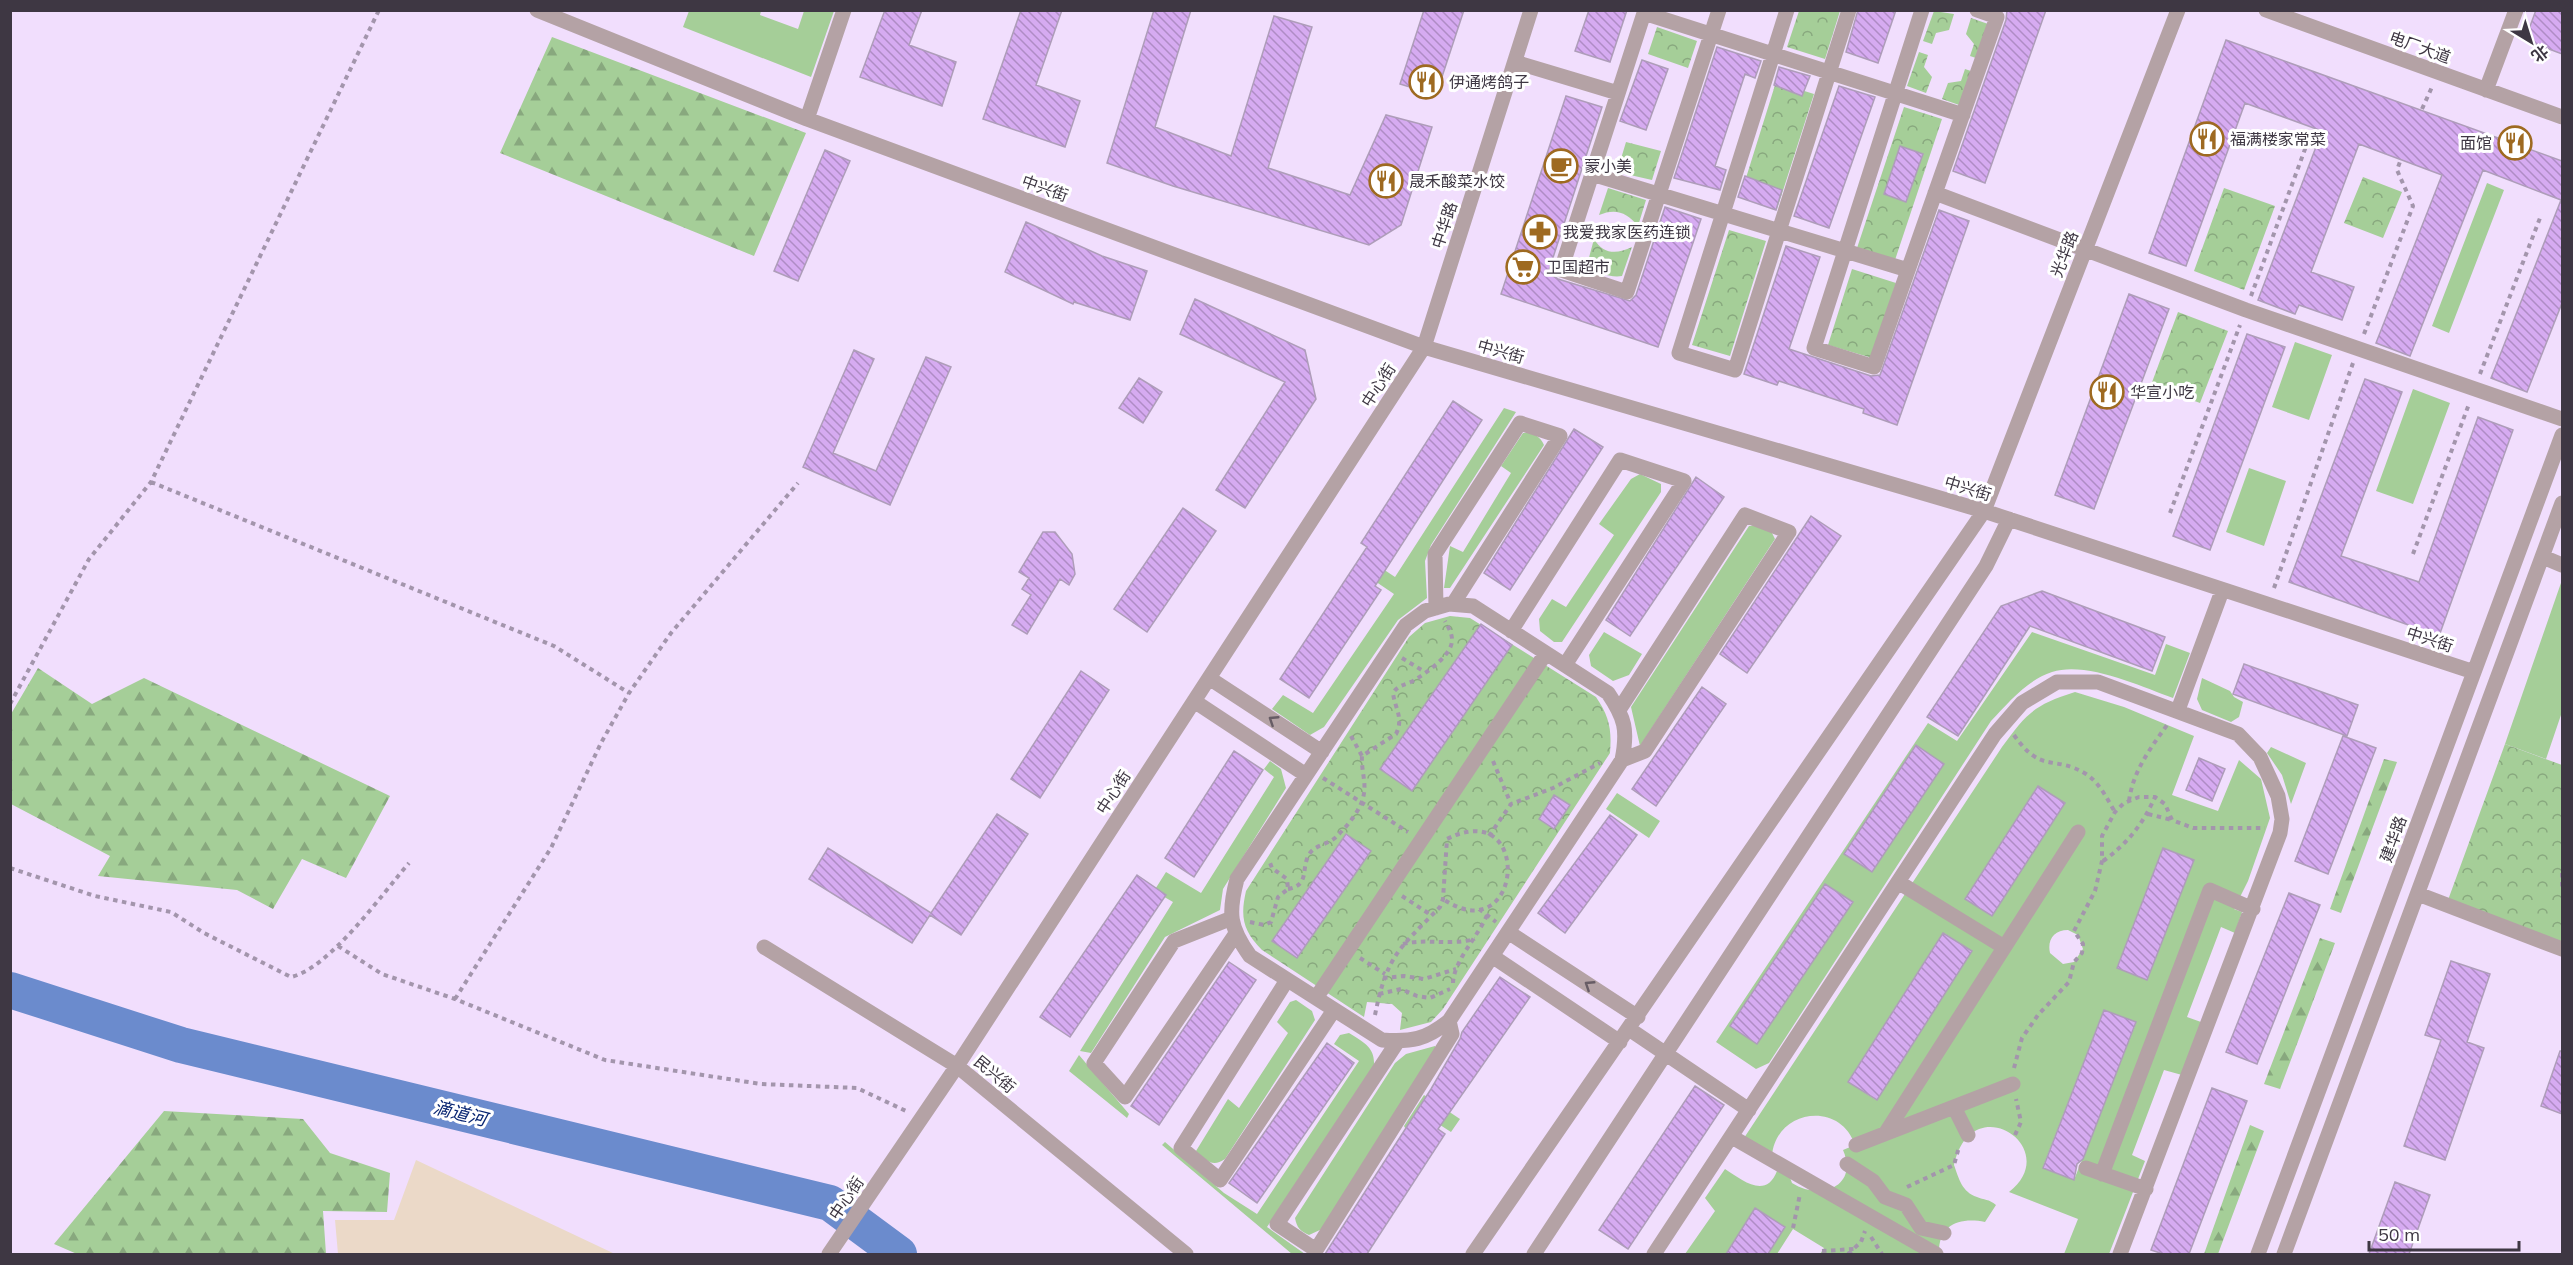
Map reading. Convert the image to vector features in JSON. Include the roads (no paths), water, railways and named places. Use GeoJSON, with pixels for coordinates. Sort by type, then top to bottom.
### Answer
{"type":"FeatureCollection","features":[{"type":"Feature","properties":{"kind":"street","name":"中兴街"},"geometry":{"type":"LineString","coordinates":[[537,10],[807,119],[1424,347],[1984,511],[2474,672]]}},
{"type":"Feature","properties":{"kind":"street"},"geometry":{"type":"LineString","coordinates":[[807,119],[844,10]]}},
{"type":"Feature","properties":{"kind":"street","name":"中华路"},"geometry":{"type":"LineString","coordinates":[[1424,347],[1532,10]]}},
{"type":"Feature","properties":{"kind":"street"},"geometry":{"type":"LineString","coordinates":[[1719,10],[1711,35],[1658,194],[1627,292],[1561,270],[1645,12],[1711,35],[1962,115]]}},
{"type":"Feature","properties":{"kind":"street"},"geometry":{"type":"LineString","coordinates":[[1787,10],[1679,353],[1735,370],[1849,10]]}},
{"type":"Feature","properties":{"kind":"street"},"geometry":{"type":"LineString","coordinates":[[1922,10],[1843,250],[1814,348],[1874,367],[1997,17],[1977,10]]}},
{"type":"Feature","properties":{"kind":"street","name":"光华路"},"geometry":{"type":"LineString","coordinates":[[1473,1254],[1984,511],[2178,10]]}},
{"type":"Feature","properties":{"kind":"street","name":"电厂大道"},"geometry":{"type":"LineString","coordinates":[[2266,10],[2562,117]]}},
{"type":"Feature","properties":{"kind":"street"},"geometry":{"type":"LineString","coordinates":[[2486,90],[2516,10]]}},
{"type":"Feature","properties":{"kind":"street"},"geometry":{"type":"LineString","coordinates":[[1515,62],[1618,93]]}},
{"type":"Feature","properties":{"kind":"street"},"geometry":{"type":"LineString","coordinates":[[1592,174],[1908,270]]}},
{"type":"Feature","properties":{"kind":"street"},"geometry":{"type":"LineString","coordinates":[[1935,193],[2246,310],[2562,419]]}},
{"type":"Feature","properties":{"kind":"street","name":"中心街"},"geometry":{"type":"LineString","coordinates":[[829,1254],[957,1066],[1424,347]]}},
{"type":"Feature","properties":{"kind":"street"},"geometry":{"type":"LineString","coordinates":[[1436,608],[1435,554],[1520,423],[1560,436],[1453,604]]}},
{"type":"Feature","properties":{"kind":"street","name":"建华路"},"geometry":{"type":"LineString","coordinates":[[2258,1254],[2562,435]]}},
{"type":"Feature","properties":{"kind":"street"},"geometry":{"type":"LineString","coordinates":[[1511,631],[1620,460],[1684,481],[1565,665]]}},
{"type":"Feature","properties":{"kind":"street"},"geometry":{"type":"LineString","coordinates":[[2284,1254],[2562,504]]}},
{"type":"Feature","properties":{"kind":"street"},"geometry":{"type":"LineString","coordinates":[[1619,710],[1745,515],[1789,532],[1646,751],[1622,760]]}},
{"type":"Feature","properties":{"kind":"street"},"geometry":{"type":"LineString","coordinates":[[1534,1254],[1986,566],[2009,519]]}},
{"type":"Feature","properties":{"kind":"street"},"geometry":{"type":"LineString","coordinates":[[2542,557],[2562,565]]}},
{"type":"Feature","properties":{"kind":"street"},"geometry":{"type":"LineString","coordinates":[[2178,710],[2222,591]]}},
{"type":"Feature","properties":{"kind":"street"},"geometry":{"type":"LineString","coordinates":[[1453,604],[1473,606],[1608,693],[1619,710],[1626,739],[1622,760],[1449,1021],[1430,1035],[1407,1042],[1382,1040],[1250,956],[1235,935],[1230,907],[1238,879],[1406,625],[1425,611],[1436,608],[1453,604]]}},
{"type":"Feature","properties":{"kind":"street"},"geometry":{"type":"LineString","coordinates":[[1316,998],[1546,653]]}},
{"type":"Feature","properties":{"kind":"street"},"geometry":{"type":"LineString","coordinates":[[1209,678],[1322,752]]}},
{"type":"Feature","properties":{"kind":"street"},"geometry":{"type":"LineString","coordinates":[[1654,1254],[1995,734],[2022,703],[2057,682],[2097,682],[2238,734],[2260,757],[2278,796],[2282,819],[2280,833],[2253,909],[2120,1254]]}},
{"type":"Feature","properties":{"kind":"street"},"geometry":{"type":"LineString","coordinates":[[1194,701],[1308,772]]}},
{"type":"Feature","properties":{"kind":"street"},"geometry":{"type":"LineString","coordinates":[[1885,1134],[2078,832]]}},
{"type":"Feature","properties":{"kind":"street"},"geometry":{"type":"LineString","coordinates":[[1898,882],[2004,947]]}},
{"type":"Feature","properties":{"kind":"street"},"geometry":{"type":"LineString","coordinates":[[2102,1174],[2210,890],[2253,909]]}},
{"type":"Feature","properties":{"kind":"street"},"geometry":{"type":"LineString","coordinates":[[2418,894],[2562,949]]}},
{"type":"Feature","properties":{"kind":"street"},"geometry":{"type":"LineString","coordinates":[[1232,918],[1174,942],[1094,1063],[1125,1098],[1235,935]]}},
{"type":"Feature","properties":{"kind":"street"},"geometry":{"type":"LineString","coordinates":[[1508,932],[1629,1029],[1749,1110]]}},
{"type":"Feature","properties":{"kind":"street","name":"民兴街"},"geometry":{"type":"LineString","coordinates":[[764,947],[957,1066],[1186,1254]]}},
{"type":"Feature","properties":{"kind":"street"},"geometry":{"type":"LineString","coordinates":[[1492,956],[1629,1029]]}},
{"type":"Feature","properties":{"kind":"street"},"geometry":{"type":"LineString","coordinates":[[1287,980],[1180,1148],[1220,1180],[1334,1010]]}},
{"type":"Feature","properties":{"kind":"street"},"geometry":{"type":"LineString","coordinates":[[1398,1041],[1277,1224],[1316,1250],[1452,1034],[1449,1021]]}},
{"type":"Feature","properties":{"kind":"street"},"geometry":{"type":"LineString","coordinates":[[1856,1145],[2013,1084]]}},
{"type":"Feature","properties":{"kind":"street"},"geometry":{"type":"LineString","coordinates":[[1954,1107],[1968,1135]]}},
{"type":"Feature","properties":{"kind":"street"},"geometry":{"type":"LineString","coordinates":[[1732,1137],[1936,1254]]}},
{"type":"Feature","properties":{"kind":"street"},"geometry":{"type":"LineString","coordinates":[[1847,1164],[1873,1181],[1885,1197],[1906,1205],[1921,1228],[1944,1233]]}},
{"type":"Feature","properties":{"kind":"street"},"geometry":{"type":"LineString","coordinates":[[2086,1168],[2146,1189]]}},
{"type":"Feature","properties":{"kind":"waterway","name":"滴道河"},"geometry":{"type":"LineString","coordinates":[[10,990],[181,1045],[830,1203],[899,1254]]}},
{"type":"Feature","properties":{"kind":"place","name":"伊通烤鸽子"},"geometry":{"type":"Point","coordinates":[1426,82]}},
{"type":"Feature","properties":{"kind":"place","name":"福满楼家常菜"},"geometry":{"type":"Point","coordinates":[2207,139]}},
{"type":"Feature","properties":{"kind":"place","name":"面馆"},"geometry":{"type":"Point","coordinates":[2515,143]}},
{"type":"Feature","properties":{"kind":"place","name":"蒙小美"},"geometry":{"type":"Point","coordinates":[1561,166]}},
{"type":"Feature","properties":{"kind":"place","name":"晟禾酸菜水饺"},"geometry":{"type":"Point","coordinates":[1386,181]}},
{"type":"Feature","properties":{"kind":"place","name":"我爱我家医药连锁"},"geometry":{"type":"Point","coordinates":[1540,232]}},
{"type":"Feature","properties":{"kind":"place","name":"卫国超市"},"geometry":{"type":"Point","coordinates":[1523,267]}},
{"type":"Feature","properties":{"kind":"place","name":"华宣小吃"},"geometry":{"type":"Point","coordinates":[2107,392]}}]}
